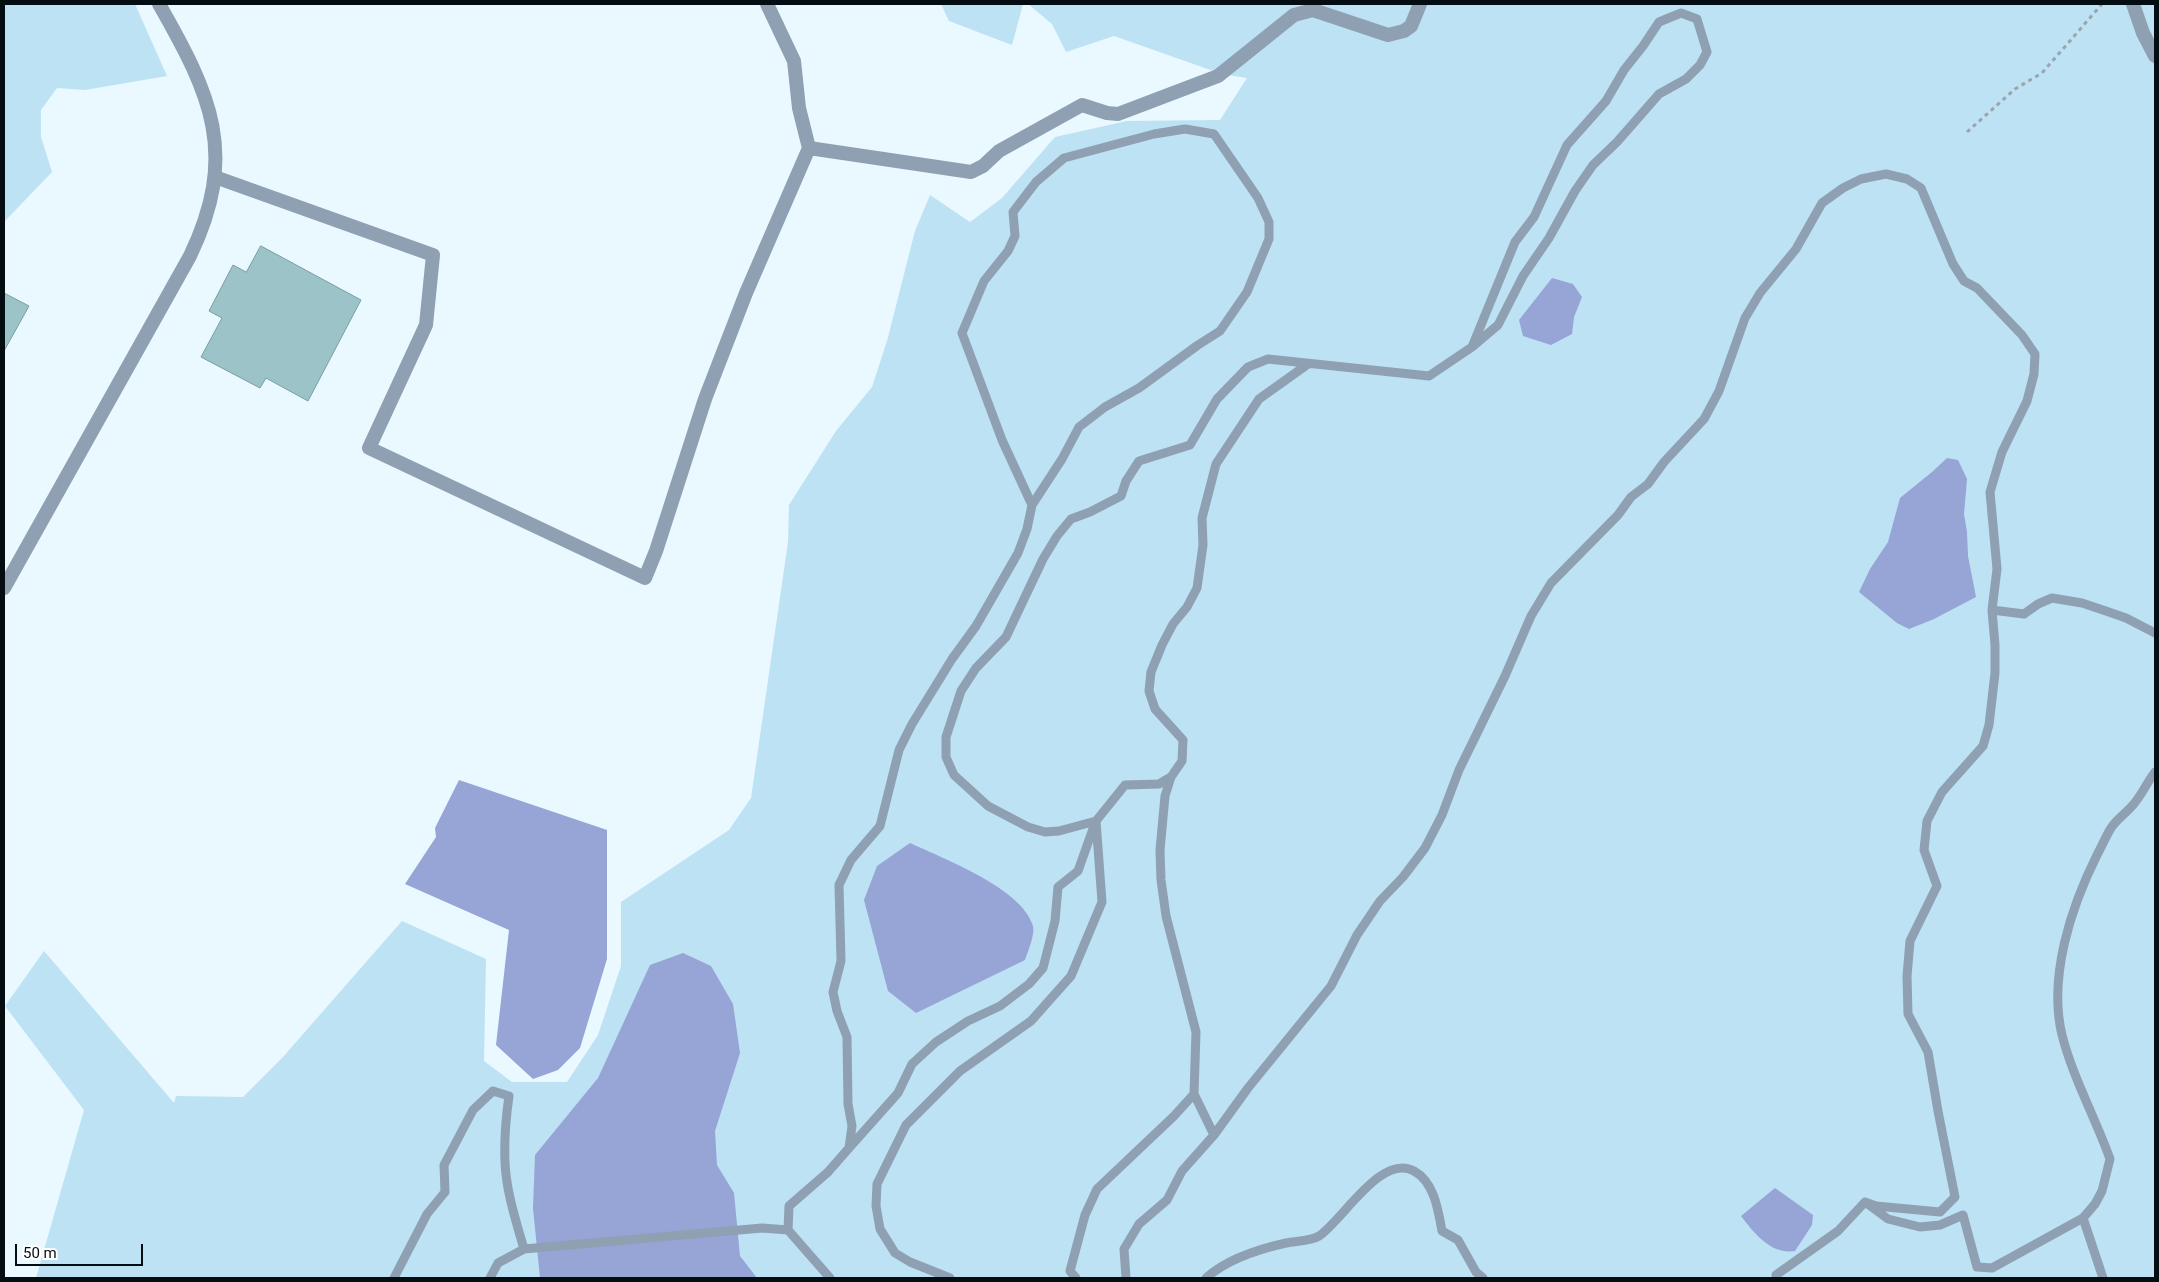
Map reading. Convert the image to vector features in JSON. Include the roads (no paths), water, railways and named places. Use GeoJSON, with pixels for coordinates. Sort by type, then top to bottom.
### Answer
{"type":"FeatureCollection","features":[{"type":"Feature","properties":{"kind":"street"},"geometry":{"type":"LineString","coordinates":[[4,588],[190,256],[208,215],[215,177],[215,145],[208,101],[198,77],[159,4]]}},
{"type":"Feature","properties":{"kind":"street"},"geometry":{"type":"LineString","coordinates":[[215,177],[433,255],[426,325],[369,448],[645,578],[656,551],[708,390],[746,293],[809,148],[799,108],[794,61],[767,4]]}},
{"type":"Feature","properties":{"kind":"street"},"geometry":{"type":"LineString","coordinates":[[809,148],[931,168],[971,172],[983,166],[999,151],[1082,106],[1108,114],[1118,114],[1204,82],[1226,70],[1286,19],[1294,15],[1313,10],[1388,35],[1398,34],[1411,26],[1420,4]]}},
{"type":"Feature","properties":{"kind":"street"},"geometry":{"type":"LineString","coordinates":[[2133,4],[2143,33],[2155,56]]}},
{"type":"Feature","properties":{"kind":"lane"},"geometry":{"type":"LineString","coordinates":[[1096,821],[1059,831],[1045,832],[1028,827],[988,806],[954,775],[946,757],[946,737],[961,691],[976,668],[1006,637],[1042,559],[1057,536],[1071,519],[1090,512],[1121,496],[1126,481],[1139,461],[1190,445],[1218,399],[1248,367],[1268,359],[1429,376],[1472,347],[1498,325],[1523,276],[1549,238],[1575,191],[1593,166],[1618,142],[1659,94],[1686,79],[1700,65],[1707,52],[1697,19],[1681,13],[1659,22],[1644,46],[1624,70],[1606,101],[1567,145],[1534,217],[1515,242],[1472,347]]}},
{"type":"Feature","properties":{"kind":"lane"},"geometry":{"type":"LineString","coordinates":[[849,1148],[852,1126],[848,1104],[846,1037],[833,992],[841,961],[839,885],[851,860],[880,826],[899,750],[926,700],[976,626],[1018,553],[1027,530],[1032,506],[1062,459],[1079,427],[1105,407],[1139,388],[1220,331],[1247,292],[1269,239],[1269,222],[1258,198],[1214,134],[1185,130],[1154,134],[1064,158],[1036,182],[1014,212],[1015,236],[1008,251],[984,281],[962,333],[1012,464],[1032,506]]}},
{"type":"Feature","properties":{"kind":"lane"},"geometry":{"type":"LineString","coordinates":[[1126,1278],[1124,1249],[1139,1224],[1166,1200],[1182,1172],[1214,1135],[1248,1088],[1331,986],[1357,935],[1380,901],[1403,877],[1425,848],[1442,815],[1459,770],[1505,676],[1531,616],[1551,583],[1618,515],[1632,497],[1648,484],[1664,462],[1704,419],[1719,391],[1745,318],[1760,293],[1796,249],[1822,203],[1843,188],[1861,179],[1886,174],[1907,179],[1922,188],[1953,264],[1964,281],[1977,288],[2022,335],[2035,354],[2034,374],[2027,401],[2002,452],[1990,492],[1997,569],[1992,610],[1995,673],[1989,725],[1983,746],[1942,792],[1927,821],[1924,850],[1936,886],[1910,941],[1908,1014],[1928,1052],[1955,1196],[1940,1212],[1876,1206],[1865,1202]]}},
{"type":"Feature","properties":{"kind":"lane"},"geometry":{"type":"LineString","coordinates":[[1214,1135],[1194,1094],[1196,1032],[1166,916],[1161,880],[1160,850],[1166,796],[1172,776],[1182,761],[1183,740],[1155,709],[1149,691],[1151,672],[1173,624],[1187,607],[1197,588],[1202,545],[1202,518],[1216,464],[1259,399],[1308,364]]}},
{"type":"Feature","properties":{"kind":"lane"},"geometry":{"type":"LineString","coordinates":[[1992,610],[2024,614],[2038,604],[2052,598],[2082,603],[2103,610],[2126,618],[2155,633]]}},
{"type":"Feature","properties":{"kind":"lane"},"geometry":{"type":"LineString","coordinates":[[1865,1202],[1888,1219],[1920,1227],[1940,1225],[1963,1215],[1977,1267],[1985,1268],[1992,1268],[2083,1218],[2095,1204],[2102,1191],[2110,1159],[2079,1084],[2062,1035],[2057,994],[2061,966],[2073,914],[2087,876],[2111,829],[2122,815],[2133,806],[2155,772]]}},
{"type":"Feature","properties":{"kind":"lane"},"geometry":{"type":"LineString","coordinates":[[830,1278],[788,1230],[789,1206],[828,1172],[898,1093],[912,1064],[918,1058],[936,1042],[968,1021],[1000,1006],[1028,984],[1043,968],[1055,921],[1058,887],[1078,871],[1096,821],[1125,785],[1159,784],[1172,776]]}},
{"type":"Feature","properties":{"kind":"lane"},"geometry":{"type":"LineString","coordinates":[[950,1278],[910,1262],[895,1253],[880,1229],[876,1206],[877,1184],[906,1125],[960,1071],[1031,1021],[1072,976],[1102,902],[1096,821]]}},
{"type":"Feature","properties":{"kind":"lane"},"geometry":{"type":"LineString","coordinates":[[394,1278],[427,1214],[445,1192],[444,1165],[473,1110],[493,1091],[509,1096],[505,1128],[505,1163],[512,1206],[524,1249]]}},
{"type":"Feature","properties":{"kind":"lane"},"geometry":{"type":"LineString","coordinates":[[1076,1278],[1070,1271],[1076,1245],[1085,1215],[1097,1189],[1174,1116],[1194,1094]]}},
{"type":"Feature","properties":{"kind":"lane"},"geometry":{"type":"LineString","coordinates":[[1206,1278],[1260,1249],[1318,1237],[1385,1172],[1402,1167],[1412,1170],[1425,1178],[1433,1193],[1442,1231],[1458,1240],[1476,1272],[1483,1278]]}},
{"type":"Feature","properties":{"kind":"lane"},"geometry":{"type":"LineString","coordinates":[[1777,1278],[1776,1275],[1838,1231],[1865,1202]]}},
{"type":"Feature","properties":{"kind":"lane"},"geometry":{"type":"LineString","coordinates":[[2083,1218],[2103,1278]]}},
{"type":"Feature","properties":{"kind":"lane"},"geometry":{"type":"LineString","coordinates":[[490,1278],[498,1263],[524,1249],[762,1228],[788,1230]]}},
{"type":"Feature","properties":{"kind":"water"},"geometry":{"type":"Polygon","coordinates":[[[1552,278],[1573,284],[1582,297],[1574,317],[1572,334],[1551,345],[1523,336],[1519,320],[1552,278]]]}},
{"type":"Feature","properties":{"kind":"water"},"geometry":{"type":"Polygon","coordinates":[[[1947,458],[1958,460],[1967,479],[1964,514],[1968,556],[1976,597],[1934,619],[1909,629],[1897,623],[1859,592],[1870,569],[1888,542],[1900,498],[1947,458]]]}},
{"type":"Feature","properties":{"kind":"water"},"geometry":{"type":"Polygon","coordinates":[[[459,780],[607,830],[607,959],[580,1048],[558,1070],[533,1079],[496,1045],[509,930],[405,884],[436,837],[435,828],[459,780]]]}},
{"type":"Feature","properties":{"kind":"water"},"geometry":{"type":"Polygon","coordinates":[[[910,843],[961,866],[998,887],[1014,899],[1026,912],[1033,926],[1031,943],[1025,960],[916,1013],[888,991],[864,900],[877,866],[910,843]]]}},
{"type":"Feature","properties":{"kind":"water"},"geometry":{"type":"Polygon","coordinates":[[[683,953],[711,966],[733,1004],[740,1053],[715,1131],[717,1165],[734,1193],[740,1256],[757,1278],[540,1278],[533,1208],[535,1155],[598,1078],[650,965],[683,953]]]}},
{"type":"Feature","properties":{"kind":"water"},"geometry":{"type":"Polygon","coordinates":[[[1775,1188],[1813,1215],[1812,1225],[1795,1251],[1778,1250],[1771,1246],[1757,1236],[1741,1216],[1775,1188]]]}}]}
